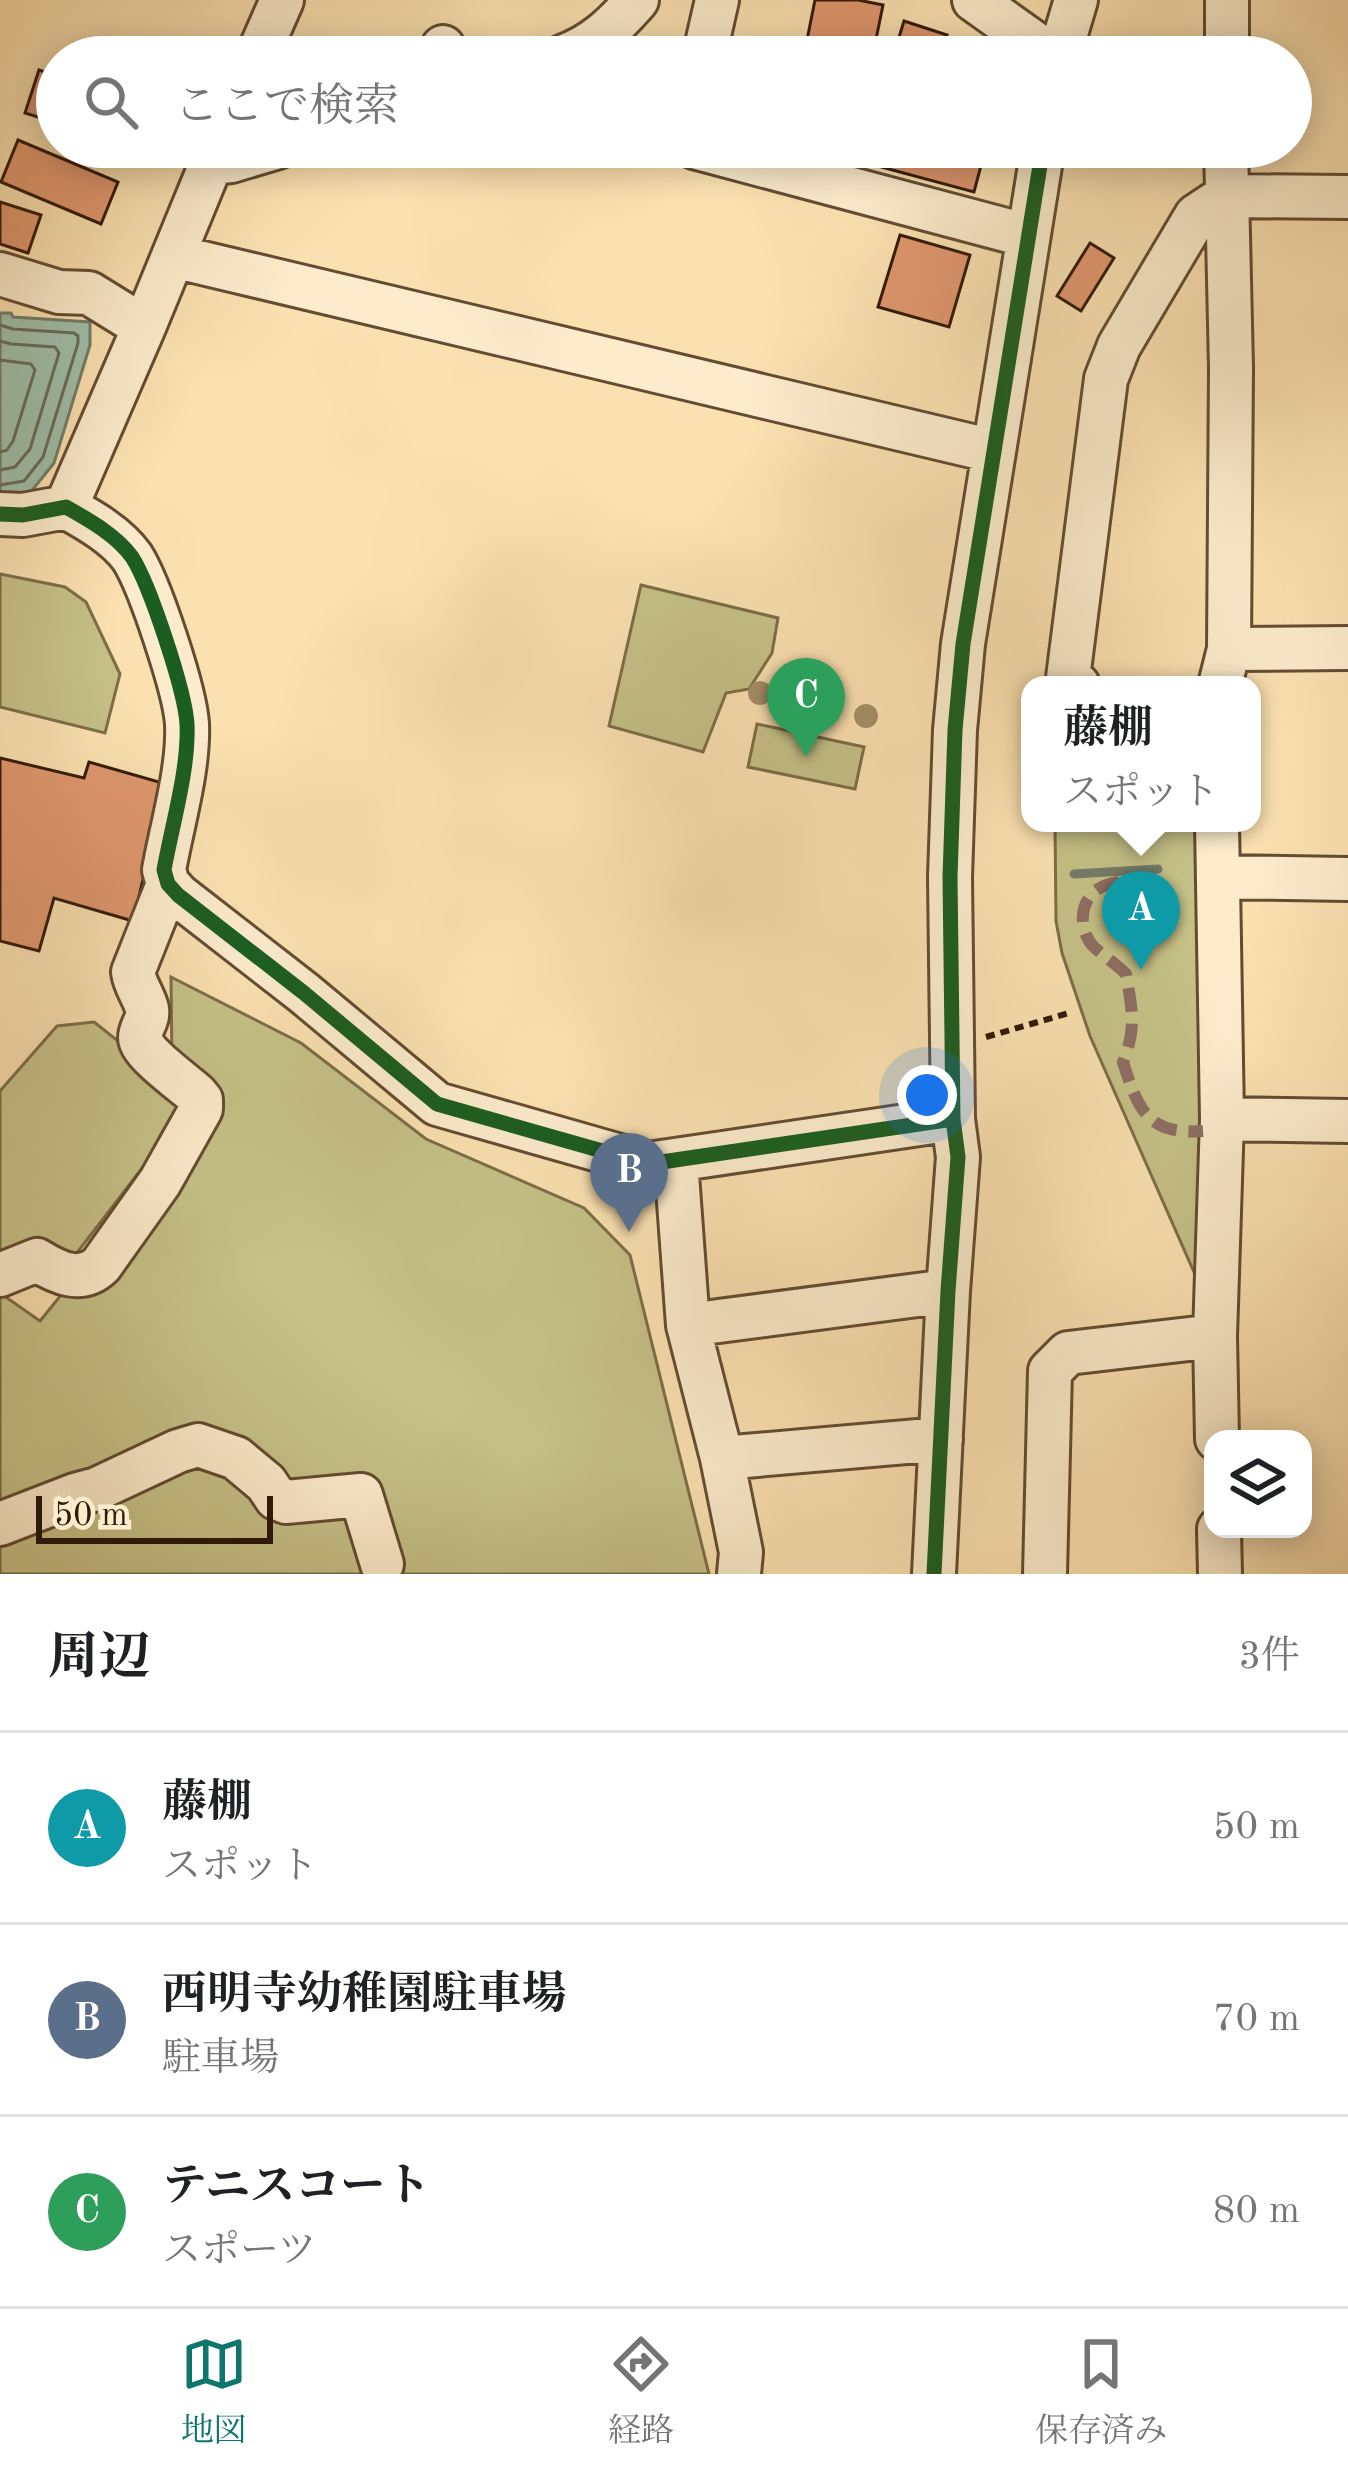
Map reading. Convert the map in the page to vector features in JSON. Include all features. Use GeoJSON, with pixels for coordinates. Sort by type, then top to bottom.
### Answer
{"type":"FeatureCollection","features":[{"type":"Feature","properties":{"kind":"street"},"geometry":{"type":"LineString","coordinates":[[266,36],[282,0]]}},
{"type":"Feature","properties":{"kind":"street"},"geometry":{"type":"LineString","coordinates":[[603,36],[637,0]]}},
{"type":"Feature","properties":{"kind":"street"},"geometry":{"type":"LineString","coordinates":[[709,36],[717,0]]}},
{"type":"Feature","properties":{"kind":"street"},"geometry":{"type":"LineString","coordinates":[[974,0],[1026,36]]}},
{"type":"Feature","properties":{"kind":"street"},"geometry":{"type":"LineString","coordinates":[[1063,36],[1076,0]]}},
{"type":"Feature","properties":{"kind":"street"},"geometry":{"type":"LineString","coordinates":[[1227,0],[1227,36]]}},
{"type":"Feature","properties":{"kind":"street"},"geometry":{"type":"LineString","coordinates":[[66,506],[209,168]]}},
{"type":"Feature","properties":{"kind":"street"},"geometry":{"type":"LineString","coordinates":[[773,168],[1028,236]]}},
{"type":"Feature","properties":{"kind":"street"},"geometry":{"type":"LineString","coordinates":[[934,1574],[958,1157],[953,1119],[950,877],[955,730],[963,644],[1039,168]]}},
{"type":"Feature","properties":{"kind":"street"},"geometry":{"type":"LineString","coordinates":[[1226,168],[1231,368],[1224,667],[1348,648]]}},
{"type":"Feature","properties":{"kind":"street"},"geometry":{"type":"LineString","coordinates":[[1068,676],[1106,380],[1119,346],[1196,216],[1226,196],[1348,197]]}},
{"type":"Feature","properties":{"kind":"street"},"geometry":{"type":"LineString","coordinates":[[173,256],[993,451]]}},
{"type":"Feature","properties":{"kind":"street"},"geometry":{"type":"LineString","coordinates":[[0,274],[59,292],[89,293],[144,327]]}},
{"type":"Feature","properties":{"kind":"street"},"geometry":{"type":"LineString","coordinates":[[0,514],[23,515],[66,506],[96,524],[130,555],[145,584],[180,684],[187,724],[164,870],[168,884],[437,1104],[648,1164],[953,1119]]}},
{"type":"Feature","properties":{"kind":"street"},"geometry":{"type":"LineString","coordinates":[[1217,832],[1222,1120],[1217,1430]]}},
{"type":"Feature","properties":{"kind":"street"},"geometry":{"type":"LineString","coordinates":[[1218,878],[1348,879]]}},
{"type":"Feature","properties":{"kind":"street"},"geometry":{"type":"LineString","coordinates":[[0,1275],[37,1261],[57,1272],[92,1274],[160,1182],[201,1109],[196,1094],[143,1048],[140,1036],[148,1017],[133,972],[168,884]]}},
{"type":"Feature","properties":{"kind":"street"},"geometry":{"type":"LineString","coordinates":[[1222,1120],[1348,1121]]}},
{"type":"Feature","properties":{"kind":"street"},"geometry":{"type":"LineString","coordinates":[[676,1161],[688,1325],[722,1458],[741,1552],[740,1574]]}},
{"type":"Feature","properties":{"kind":"street"},"geometry":{"type":"LineString","coordinates":[[0,1302],[32,1290],[57,1272]]}},
{"type":"Feature","properties":{"kind":"street"},"geometry":{"type":"LineString","coordinates":[[688,1325],[948,1291]]}},
{"type":"Feature","properties":{"kind":"street"},"geometry":{"type":"LineString","coordinates":[[1045,1574],[1049,1371],[1069,1353],[1215,1336]]}},
{"type":"Feature","properties":{"kind":"street"},"geometry":{"type":"LineString","coordinates":[[722,1458],[941,1438]]}},
{"type":"Feature","properties":{"kind":"street"},"geometry":{"type":"LineString","coordinates":[[0,1524],[98,1489],[198,1445],[236,1458],[276,1498],[286,1502],[361,1495],[390,1564]]}},
{"type":"Feature","properties":{"kind":"street"},"geometry":{"type":"LineString","coordinates":[[1219,1538],[1220,1574]]}},
{"type":"Feature","properties":{"kind":"path"},"geometry":{"type":"LineString","coordinates":[[952,1046],[1069,1013]]}},
{"type":"Feature","properties":{"kind":"shaded area"},"geometry":{"type":"Polygon","coordinates":[[[0,574],[65,587],[86,602],[120,674],[105,733],[0,707],[0,574]]]}},
{"type":"Feature","properties":{"kind":"shaded area"},"geometry":{"type":"Polygon","coordinates":[[[641,585],[778,618],[772,653],[749,689],[726,693],[703,752],[609,726],[641,585]]]}},
{"type":"Feature","properties":{"kind":"shaded area"},"geometry":{"type":"Polygon","coordinates":[[[757,724],[864,747],[855,789],[748,767],[757,724]]]}},
{"type":"Feature","properties":{"kind":"shaded area"},"geometry":{"type":"Polygon","coordinates":[[[1055,832],[1203,832],[1203,1131],[1197,1279],[1090,1036],[1056,921],[1055,832]]]}},
{"type":"Feature","properties":{"kind":"shaded area"},"geometry":{"type":"Polygon","coordinates":[[[171,977],[301,1043],[426,1139],[584,1208],[630,1255],[709,1574],[0,1574],[0,1293],[40,1321],[202,1121],[172,1066],[171,977]]]}},
{"type":"Feature","properties":{"kind":"shaded area"},"geometry":{"type":"Polygon","coordinates":[[[94,1022],[186,1095],[187,1110],[66,1267],[0,1259],[0,1091],[57,1026],[94,1022]]]}},
{"type":"Feature","properties":{"kind":"water"},"geometry":{"type":"Polygon","coordinates":[[[0,313],[90,322],[90,345],[54,463],[30,493],[0,496],[0,313]]]}},
{"type":"Feature","properties":{"kind":"building"},"geometry":{"type":"Polygon","coordinates":[[[815,0],[883,5],[877,36],[808,36],[815,0]]]}},
{"type":"Feature","properties":{"kind":"building"},"geometry":{"type":"Polygon","coordinates":[[[904,21],[947,35],[947,36],[899,36],[904,21]]]}},
{"type":"Feature","properties":{"kind":"building"},"geometry":{"type":"Polygon","coordinates":[[[36,79],[36,116],[25,113],[36,79]]]}},
{"type":"Feature","properties":{"kind":"building"},"geometry":{"type":"Polygon","coordinates":[[[18,140],[36,148],[36,168],[85,168],[118,182],[101,224],[1,182],[18,140]]]}},
{"type":"Feature","properties":{"kind":"building"},"geometry":{"type":"Polygon","coordinates":[[[885,168],[980,168],[974,192],[885,168]]]}},
{"type":"Feature","properties":{"kind":"building"},"geometry":{"type":"Polygon","coordinates":[[[0,202],[41,215],[28,253],[0,244],[0,202]]]}},
{"type":"Feature","properties":{"kind":"building"},"geometry":{"type":"Polygon","coordinates":[[[900,235],[970,255],[949,327],[878,307],[900,235]]]}},
{"type":"Feature","properties":{"kind":"building"},"geometry":{"type":"Polygon","coordinates":[[[1090,243],[1114,258],[1081,311],[1057,296],[1090,243]]]}},
{"type":"Feature","properties":{"kind":"building"},"geometry":{"type":"Polygon","coordinates":[[[0,758],[84,778],[89,762],[166,784],[133,921],[54,898],[39,951],[0,941],[0,758]]]}},
{"type":"Feature","properties":{"kind":"waterway"},"geometry":{"type":"LineString","coordinates":[[1074,874],[1158,869]]}},
{"type":"Feature","properties":{"kind":"marked path"},"geometry":{"type":"LineString","coordinates":[[1119,882],[1093,893],[1083,916],[1089,941],[1126,974],[1132,1028],[1123,1062],[1128,1079],[1140,1106],[1157,1124],[1203,1131]]}},
{"type":"Feature","properties":{"kind":"cycle path"},"geometry":{"type":"LineString","coordinates":[[934,1574],[958,1157],[953,1119],[950,877],[955,730],[963,644],[1040,168]]}},
{"type":"Feature","properties":{"kind":"cycle path"},"geometry":{"type":"LineString","coordinates":[[0,514],[66,507],[118,542],[139,571],[157,613],[187,724],[183,778],[164,870],[168,884],[437,1104],[648,1164],[953,1119]]}},
{"type":"Feature","properties":{"kind":"place","name":"テニスコート"},"geometry":{"type":"Point","coordinates":[806,757]}},
{"type":"Feature","properties":{"kind":"place","name":"藤棚"},"geometry":{"type":"Point","coordinates":[1141,970]}},
{"type":"Feature","properties":{"kind":"place","name":"西明寺幼稚園駐車場"},"geometry":{"type":"Point","coordinates":[629,1232]}}]}
